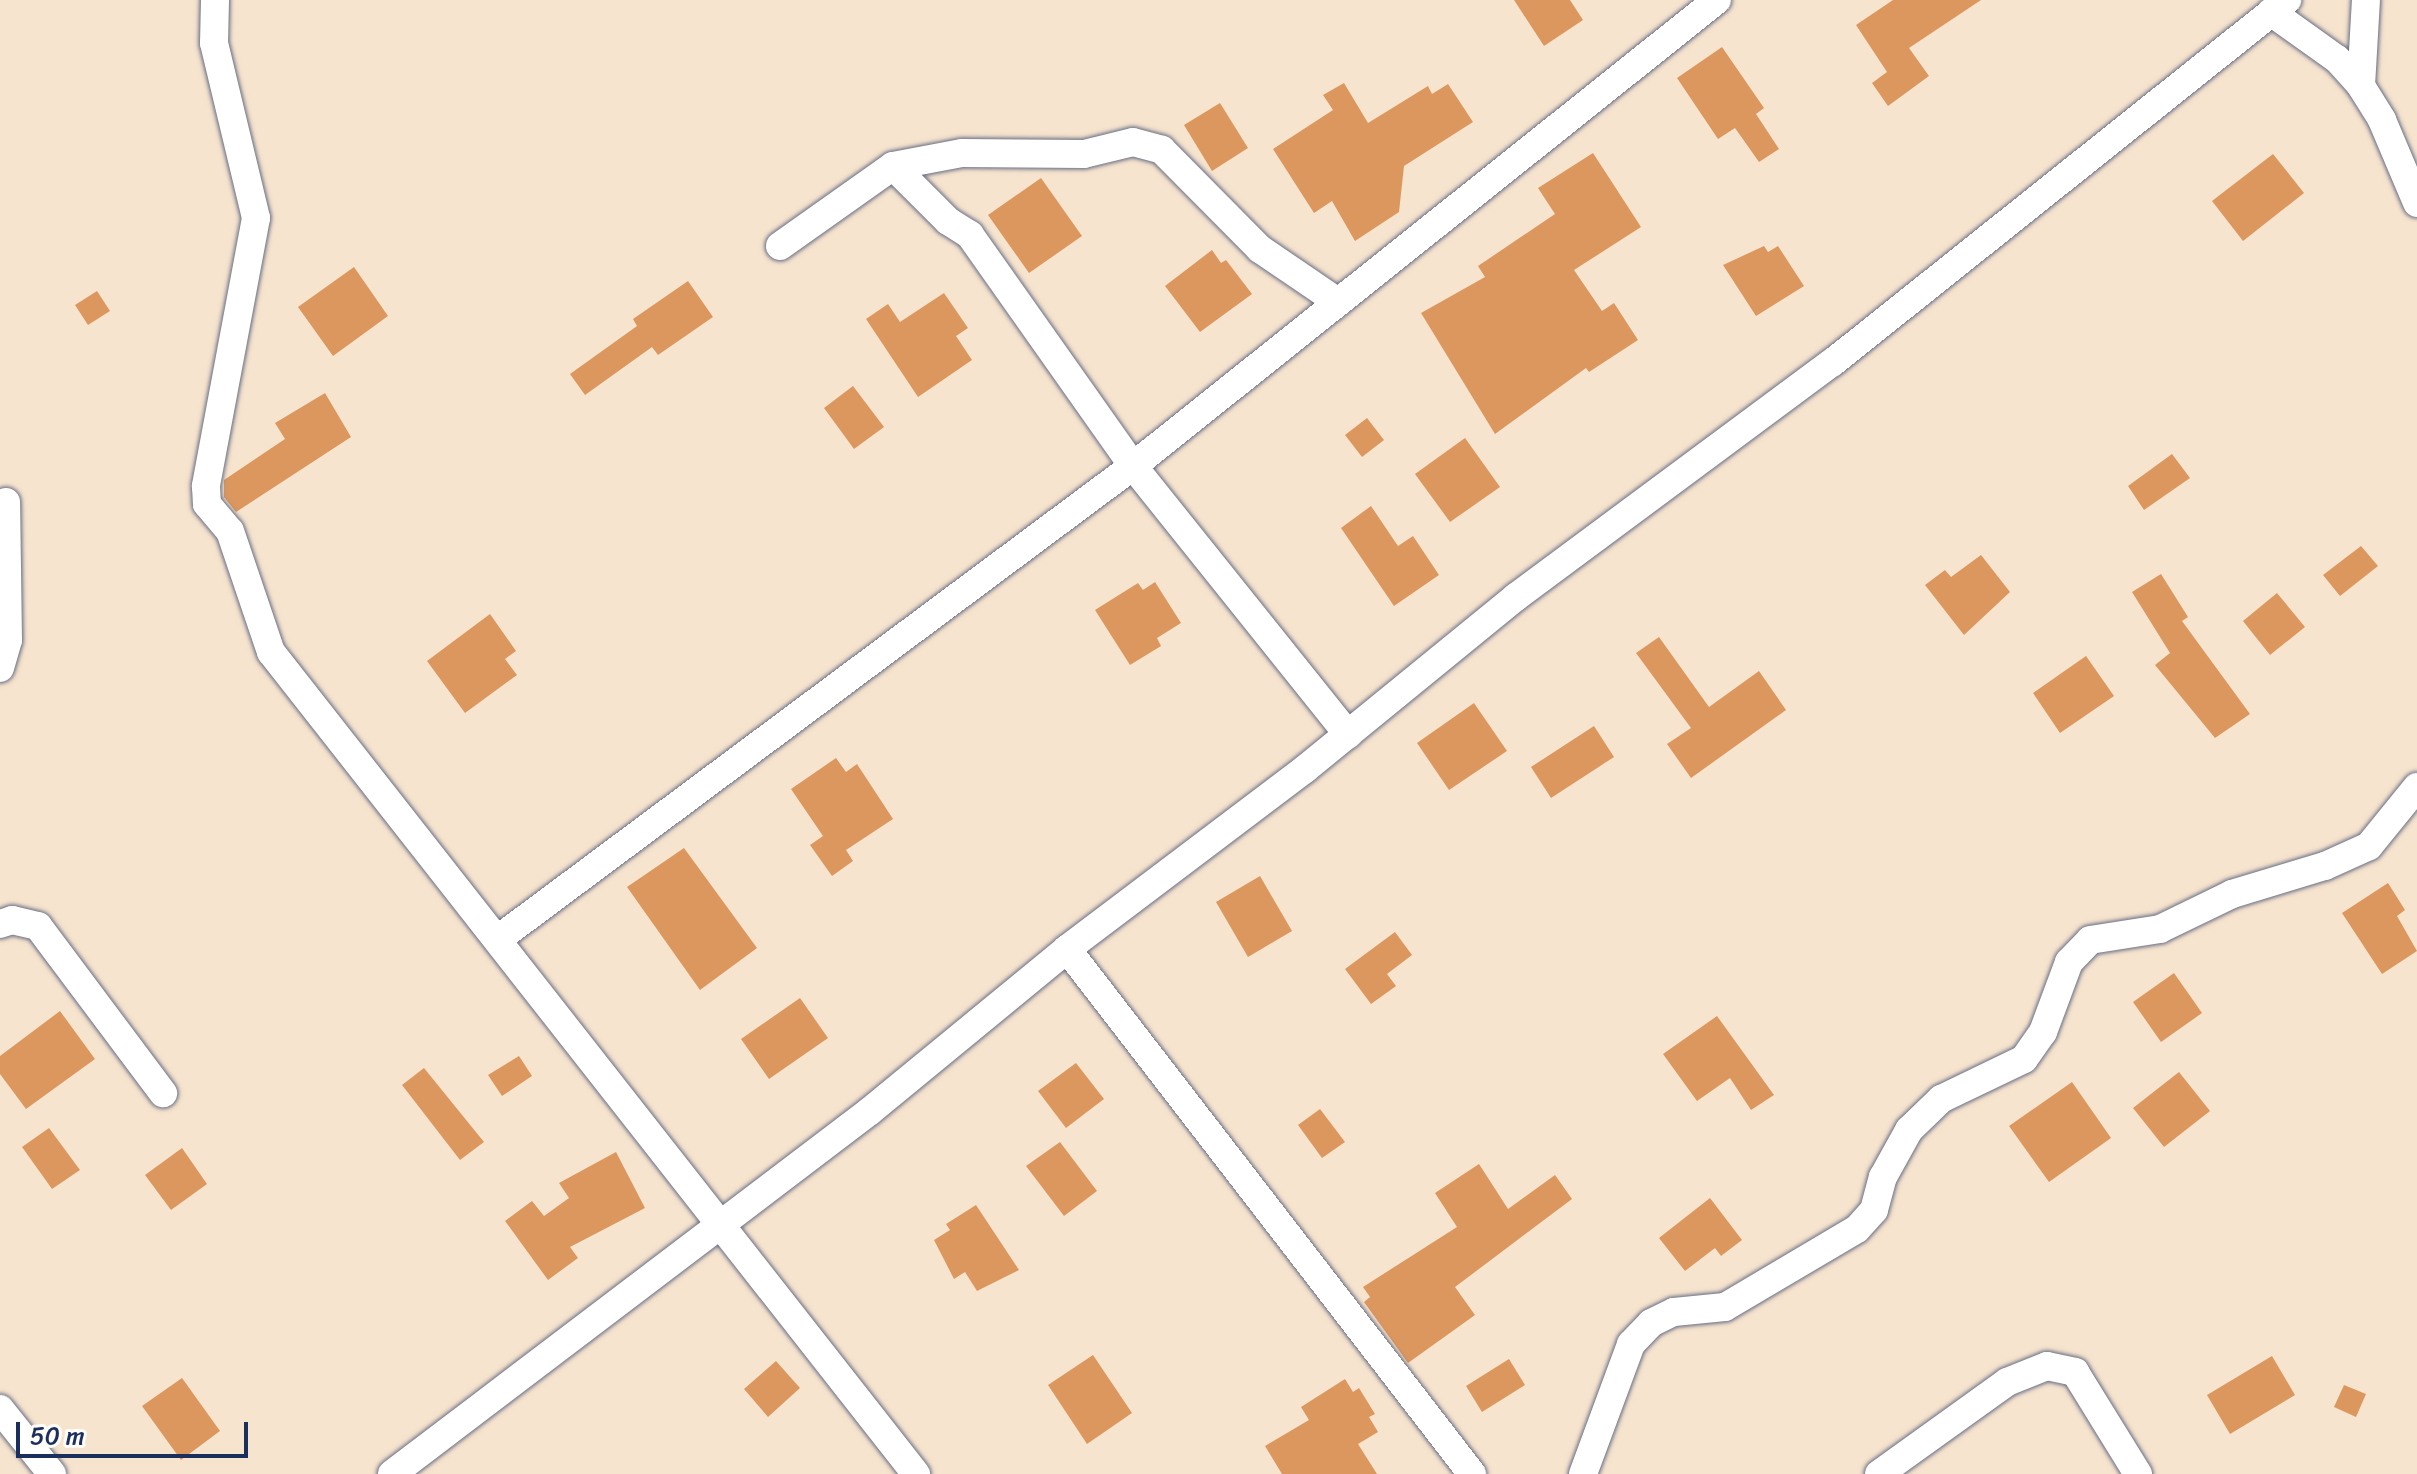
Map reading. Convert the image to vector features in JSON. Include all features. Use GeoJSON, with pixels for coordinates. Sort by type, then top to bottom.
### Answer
{"type":"FeatureCollection","features":[{"type":"Feature","properties":{"kind":"street"},"geometry":{"type":"LineString","coordinates":[[215,0],[214,43],[256,218],[206,486],[207,504],[230,531],[271,652],[916,1474]]}},
{"type":"Feature","properties":{"kind":"street"},"geometry":{"type":"LineString","coordinates":[[498,939],[1133,466],[1717,0]]}},
{"type":"Feature","properties":{"kind":"street"},"geometry":{"type":"LineString","coordinates":[[2361,86],[2366,0]]}},
{"type":"Feature","properties":{"kind":"street"},"geometry":{"type":"LineString","coordinates":[[392,1474],[870,1111],[1067,949],[1348,734],[1516,597],[1833,362],[2279,6],[2337,59],[2361,86],[2382,120],[2417,203]]}},
{"type":"Feature","properties":{"kind":"street"},"geometry":{"type":"LineString","coordinates":[[780,246],[893,166],[962,153],[1084,154],[1133,142],[1162,150],[1260,249],[1338,302]]}},
{"type":"Feature","properties":{"kind":"street"},"geometry":{"type":"LineString","coordinates":[[893,166],[948,221],[970,235],[1133,466],[1348,734]]}},
{"type":"Feature","properties":{"kind":"street"},"geometry":{"type":"LineString","coordinates":[[0,668],[8,640],[6,502]]}},
{"type":"Feature","properties":{"kind":"street"},"geometry":{"type":"LineString","coordinates":[[1583,1474],[1631,1344],[1651,1323],[1674,1312],[1725,1307],[1857,1229],[1874,1210],[1883,1177],[1909,1130],[1941,1099],[2024,1059],[2043,1032],[2069,962],[2090,940],[2160,929],[2232,894],[2325,866],[2369,846],[2417,787]]}},
{"type":"Feature","properties":{"kind":"street"},"geometry":{"type":"LineString","coordinates":[[0,924],[12,920],[38,926],[163,1093]]}},
{"type":"Feature","properties":{"kind":"street"},"geometry":{"type":"LineString","coordinates":[[1067,949],[1472,1474]]}},
{"type":"Feature","properties":{"kind":"street"},"geometry":{"type":"LineString","coordinates":[[1879,1474],[2007,1382],[2047,1366],[2075,1372],[2138,1474]]}},
{"type":"Feature","properties":{"kind":"street"},"geometry":{"type":"LineString","coordinates":[[0,1409],[52,1474]]}},
{"type":"Feature","properties":{"kind":"building"},"geometry":{"type":"Polygon","coordinates":[[[1514,0],[1570,0],[1583,20],[1544,46],[1514,0]]]}},
{"type":"Feature","properties":{"kind":"building"},"geometry":{"type":"Polygon","coordinates":[[[1893,0],[1981,0],[1909,48],[1929,76],[1888,106],[1872,83],[1887,72],[1856,25],[1893,0]]]}},
{"type":"Feature","properties":{"kind":"building"},"geometry":{"type":"Polygon","coordinates":[[[1722,47],[1764,108],[1756,114],[1779,149],[1759,162],[1735,128],[1718,139],[1677,78],[1722,47]]]}},
{"type":"Feature","properties":{"kind":"building"},"geometry":{"type":"Polygon","coordinates":[[[1344,83],[1368,123],[1428,86],[1432,94],[1448,84],[1473,122],[1404,166],[1399,212],[1355,241],[1332,201],[1314,213],[1273,149],[1333,110],[1323,95],[1344,83]]]}},
{"type":"Feature","properties":{"kind":"building"},"geometry":{"type":"Polygon","coordinates":[[[1220,103],[1248,148],[1212,171],[1184,125],[1220,103]]]}},
{"type":"Feature","properties":{"kind":"building"},"geometry":{"type":"Polygon","coordinates":[[[1593,153],[1641,227],[1574,270],[1602,311],[1614,303],[1638,340],[1589,372],[1586,368],[1495,434],[1421,313],[1485,277],[1478,266],[1555,214],[1538,188],[1593,153]]]}},
{"type":"Feature","properties":{"kind":"building"},"geometry":{"type":"Polygon","coordinates":[[[2273,154],[2304,193],[2243,241],[2212,201],[2273,154]]]}},
{"type":"Feature","properties":{"kind":"building"},"geometry":{"type":"Polygon","coordinates":[[[1041,178],[1082,236],[1029,273],[988,215],[1041,178]]]}},
{"type":"Feature","properties":{"kind":"building"},"geometry":{"type":"Polygon","coordinates":[[[1764,246],[1768,252],[1778,246],[1804,286],[1756,316],[1723,265],[1764,246]]]}},
{"type":"Feature","properties":{"kind":"building"},"geometry":{"type":"Polygon","coordinates":[[[1212,250],[1221,263],[1226,260],[1252,294],[1200,332],[1165,286],[1212,250]]]}},
{"type":"Feature","properties":{"kind":"building"},"geometry":{"type":"Polygon","coordinates":[[[354,267],[388,316],[333,356],[298,307],[354,267]]]}},
{"type":"Feature","properties":{"kind":"building"},"geometry":{"type":"Polygon","coordinates":[[[688,281],[713,317],[658,355],[652,347],[585,395],[570,374],[637,326],[633,319],[688,281]]]}},
{"type":"Feature","properties":{"kind":"building"},"geometry":{"type":"Polygon","coordinates":[[[97,291],[110,311],[88,325],[75,305],[97,291]]]}},
{"type":"Feature","properties":{"kind":"building"},"geometry":{"type":"Polygon","coordinates":[[[944,293],[968,328],[956,336],[972,360],[918,397],[866,319],[888,304],[900,322],[944,293]]]}},
{"type":"Feature","properties":{"kind":"building"},"geometry":{"type":"Polygon","coordinates":[[[853,386],[884,427],[854,449],[824,408],[853,386]]]}},
{"type":"Feature","properties":{"kind":"building"},"geometry":{"type":"Polygon","coordinates":[[[325,393],[351,437],[236,512],[224,497],[224,480],[285,439],[275,423],[325,393]]]}},
{"type":"Feature","properties":{"kind":"building"},"geometry":{"type":"Polygon","coordinates":[[[1367,418],[1384,440],[1362,457],[1345,435],[1367,418]]]}},
{"type":"Feature","properties":{"kind":"building"},"geometry":{"type":"Polygon","coordinates":[[[1465,438],[1500,487],[1450,522],[1415,474],[1465,438]]]}},
{"type":"Feature","properties":{"kind":"building"},"geometry":{"type":"Polygon","coordinates":[[[2172,454],[2190,478],[2144,510],[2128,486],[2172,454]]]}},
{"type":"Feature","properties":{"kind":"building"},"geometry":{"type":"Polygon","coordinates":[[[1371,506],[1398,546],[1413,536],[1439,575],[1394,606],[1341,528],[1371,506]]]}},
{"type":"Feature","properties":{"kind":"building"},"geometry":{"type":"Polygon","coordinates":[[[2361,546],[2378,566],[2340,596],[2323,575],[2361,546]]]}},
{"type":"Feature","properties":{"kind":"building"},"geometry":{"type":"Polygon","coordinates":[[[1981,555],[2010,592],[1964,635],[1925,585],[1945,570],[1951,577],[1981,555]]]}},
{"type":"Feature","properties":{"kind":"building"},"geometry":{"type":"Polygon","coordinates":[[[2161,574],[2188,617],[2182,621],[2250,714],[2215,738],[2155,665],[2170,653],[2132,592],[2161,574]]]}},
{"type":"Feature","properties":{"kind":"building"},"geometry":{"type":"Polygon","coordinates":[[[1155,582],[1181,623],[1157,638],[1161,646],[1130,665],[1095,610],[1138,583],[1143,590],[1155,582]]]}},
{"type":"Feature","properties":{"kind":"building"},"geometry":{"type":"Polygon","coordinates":[[[2277,593],[2305,627],[2270,655],[2243,621],[2277,593]]]}},
{"type":"Feature","properties":{"kind":"building"},"geometry":{"type":"Polygon","coordinates":[[[490,614],[516,651],[505,659],[517,675],[465,713],[427,661],[490,614]]]}},
{"type":"Feature","properties":{"kind":"building"},"geometry":{"type":"Polygon","coordinates":[[[1659,637],[1709,707],[1759,671],[1786,710],[1691,778],[1667,744],[1691,728],[1636,653],[1659,637]]]}},
{"type":"Feature","properties":{"kind":"building"},"geometry":{"type":"Polygon","coordinates":[[[2086,656],[2114,696],[2060,733],[2033,693],[2086,656]]]}},
{"type":"Feature","properties":{"kind":"building"},"geometry":{"type":"Polygon","coordinates":[[[1474,703],[1507,751],[1449,790],[1417,743],[1474,703]]]}},
{"type":"Feature","properties":{"kind":"building"},"geometry":{"type":"Polygon","coordinates":[[[1594,726],[1614,757],[1551,798],[1531,767],[1594,726]]]}},
{"type":"Feature","properties":{"kind":"building"},"geometry":{"type":"Polygon","coordinates":[[[836,758],[846,772],[857,764],[893,819],[846,850],[853,861],[832,876],[810,845],[823,836],[791,789],[836,758]]]}},
{"type":"Feature","properties":{"kind":"building"},"geometry":{"type":"Polygon","coordinates":[[[684,848],[757,948],[700,990],[627,887],[684,848]]]}},
{"type":"Feature","properties":{"kind":"building"},"geometry":{"type":"Polygon","coordinates":[[[1260,876],[1292,931],[1248,957],[1216,902],[1260,876]]]}},
{"type":"Feature","properties":{"kind":"building"},"geometry":{"type":"Polygon","coordinates":[[[2388,883],[2405,910],[2397,916],[2417,951],[2382,974],[2342,913],[2388,883]]]}},
{"type":"Feature","properties":{"kind":"building"},"geometry":{"type":"Polygon","coordinates":[[[1395,932],[1412,955],[1387,974],[1396,986],[1371,1004],[1345,969],[1395,932]]]}},
{"type":"Feature","properties":{"kind":"building"},"geometry":{"type":"Polygon","coordinates":[[[2174,973],[2202,1013],[2161,1042],[2133,1002],[2174,973]]]}},
{"type":"Feature","properties":{"kind":"building"},"geometry":{"type":"Polygon","coordinates":[[[800,998],[828,1038],[769,1079],[741,1039],[800,998]]]}},
{"type":"Feature","properties":{"kind":"building"},"geometry":{"type":"Polygon","coordinates":[[[60,1011],[95,1059],[26,1109],[0,1074],[0,1056],[60,1011]]]}},
{"type":"Feature","properties":{"kind":"building"},"geometry":{"type":"Polygon","coordinates":[[[1717,1016],[1774,1095],[1751,1110],[1730,1078],[1697,1101],[1663,1054],[1717,1016]]]}},
{"type":"Feature","properties":{"kind":"building"},"geometry":{"type":"Polygon","coordinates":[[[519,1056],[532,1076],[502,1096],[488,1075],[519,1056]]]}},
{"type":"Feature","properties":{"kind":"building"},"geometry":{"type":"Polygon","coordinates":[[[1076,1063],[1104,1099],[1066,1128],[1038,1091],[1076,1063]]]}},
{"type":"Feature","properties":{"kind":"building"},"geometry":{"type":"Polygon","coordinates":[[[424,1068],[484,1142],[460,1160],[402,1085],[424,1068]]]}},
{"type":"Feature","properties":{"kind":"building"},"geometry":{"type":"Polygon","coordinates":[[[2179,1072],[2210,1111],[2164,1147],[2133,1108],[2179,1072]]]}},
{"type":"Feature","properties":{"kind":"building"},"geometry":{"type":"Polygon","coordinates":[[[2072,1082],[2111,1138],[2049,1182],[2009,1126],[2072,1082]]]}},
{"type":"Feature","properties":{"kind":"building"},"geometry":{"type":"Polygon","coordinates":[[[1320,1109],[1345,1142],[1322,1158],[1298,1125],[1320,1109]]]}},
{"type":"Feature","properties":{"kind":"building"},"geometry":{"type":"Polygon","coordinates":[[[49,1128],[80,1170],[52,1189],[22,1147],[49,1128]]]}},
{"type":"Feature","properties":{"kind":"building"},"geometry":{"type":"Polygon","coordinates":[[[1060,1142],[1097,1191],[1064,1216],[1026,1166],[1060,1142]]]}},
{"type":"Feature","properties":{"kind":"building"},"geometry":{"type":"Polygon","coordinates":[[[182,1148],[207,1184],[171,1210],[145,1175],[182,1148]]]}},
{"type":"Feature","properties":{"kind":"building"},"geometry":{"type":"Polygon","coordinates":[[[616,1152],[645,1208],[570,1247],[578,1258],[548,1280],[505,1221],[532,1201],[544,1216],[569,1198],[559,1183],[616,1152]]]}},
{"type":"Feature","properties":{"kind":"building"},"geometry":{"type":"Polygon","coordinates":[[[1479,1164],[1508,1209],[1555,1175],[1572,1199],[1455,1287],[1475,1315],[1408,1363],[1364,1302],[1370,1297],[1363,1287],[1457,1227],[1435,1193],[1479,1164]]]}},
{"type":"Feature","properties":{"kind":"building"},"geometry":{"type":"Polygon","coordinates":[[[1710,1198],[1742,1240],[1721,1256],[1715,1248],[1685,1271],[1659,1238],[1710,1198]]]}},
{"type":"Feature","properties":{"kind":"building"},"geometry":{"type":"Polygon","coordinates":[[[976,1205],[1019,1270],[977,1291],[965,1272],[954,1279],[934,1240],[950,1230],[946,1224],[976,1205]]]}},
{"type":"Feature","properties":{"kind":"building"},"geometry":{"type":"Polygon","coordinates":[[[1093,1355],[1132,1413],[1087,1444],[1048,1385],[1093,1355]]]}},
{"type":"Feature","properties":{"kind":"building"},"geometry":{"type":"Polygon","coordinates":[[[2272,1356],[2295,1395],[2230,1434],[2207,1395],[2272,1356]]]}},
{"type":"Feature","properties":{"kind":"building"},"geometry":{"type":"Polygon","coordinates":[[[1509,1359],[1525,1385],[1482,1412],[1466,1386],[1509,1359]]]}},
{"type":"Feature","properties":{"kind":"building"},"geometry":{"type":"Polygon","coordinates":[[[776,1361],[800,1388],[768,1417],[744,1389],[776,1361]]]}},
{"type":"Feature","properties":{"kind":"building"},"geometry":{"type":"Polygon","coordinates":[[[182,1378],[220,1431],[181,1460],[142,1406],[182,1378]]]}},
{"type":"Feature","properties":{"kind":"building"},"geometry":{"type":"Polygon","coordinates":[[[1345,1379],[1353,1392],[1359,1388],[1375,1414],[1369,1417],[1378,1432],[1358,1444],[1377,1474],[1282,1474],[1265,1446],[1309,1420],[1301,1407],[1345,1379]]]}},
{"type":"Feature","properties":{"kind":"building"},"geometry":{"type":"Polygon","coordinates":[[[2344,1385],[2366,1394],[2356,1417],[2334,1407],[2344,1385]]]}}]}
